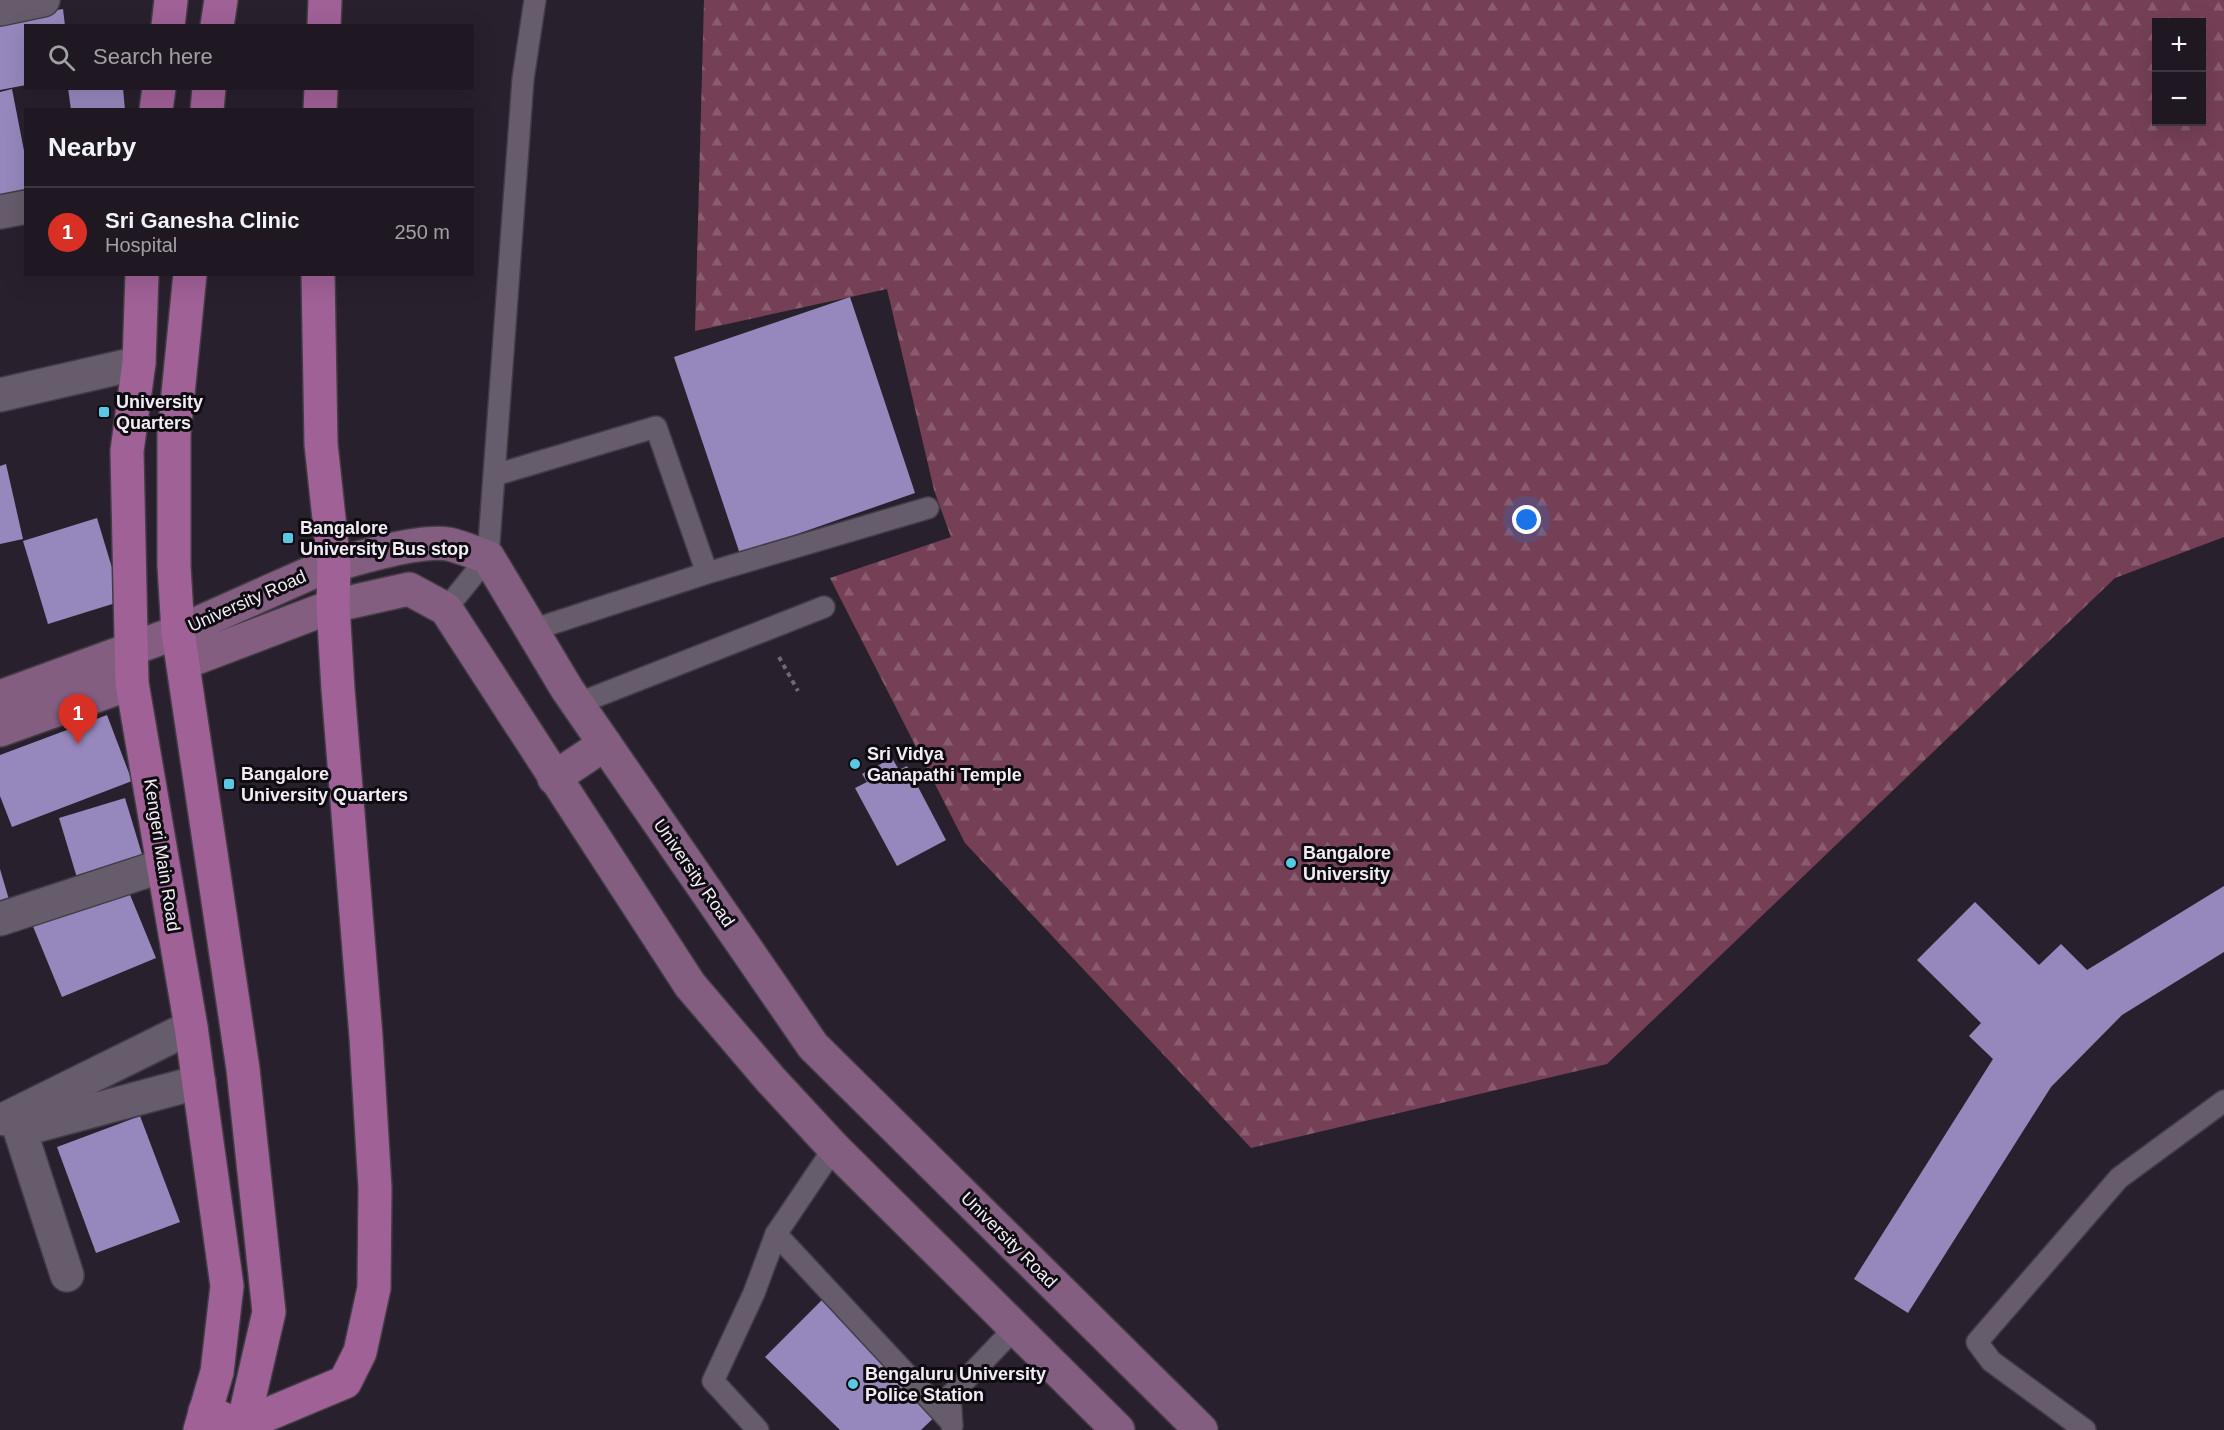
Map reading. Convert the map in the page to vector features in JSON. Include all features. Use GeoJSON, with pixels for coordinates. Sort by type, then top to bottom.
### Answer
{"type":"FeatureCollection","features":[{"type":"Feature","properties":{"kind":"main road"},"geometry":{"type":"LineString","coordinates":[[168,24],[171,0]]}},
{"type":"Feature","properties":{"kind":"main road"},"geometry":{"type":"LineString","coordinates":[[217,24],[220,0]]}},
{"type":"Feature","properties":{"kind":"main road"},"geometry":{"type":"LineString","coordinates":[[324,24],[325,0]]}},
{"type":"Feature","properties":{"kind":"main road"},"geometry":{"type":"LineString","coordinates":[[156,108],[159,90]]}},
{"type":"Feature","properties":{"kind":"main road"},"geometry":{"type":"LineString","coordinates":[[207,108],[209,90]]}},
{"type":"Feature","properties":{"kind":"main road"},"geometry":{"type":"LineString","coordinates":[[320,108],[321,90]]}},
{"type":"Feature","properties":{"kind":"main road","name":"Kengeri Main Road"},"geometry":{"type":"LineString","coordinates":[[142,276],[139,363],[127,451],[132,683],[191,1027],[227,1286],[217,1372],[202,1420]]}},
{"type":"Feature","properties":{"kind":"main road"},"geometry":{"type":"LineString","coordinates":[[190,276],[174,434],[174,566],[181,648],[243,1069],[269,1312],[244,1416],[239,1428]]}},
{"type":"Feature","properties":{"kind":"main road"},"geometry":{"type":"LineString","coordinates":[[202,1420],[239,1428],[345,1382],[360,1352],[374,1288],[375,1188],[367,1049],[333,606],[334,565],[321,444],[318,276]]}},
{"type":"Feature","properties":{"kind":"main road","name":"University Road"},"geometry":{"type":"LineString","coordinates":[[181,648],[315,571],[334,565],[409,547],[447,544],[488,557],[577,704],[813,1046],[1182,1424]]}},
{"type":"Feature","properties":{"kind":"main road","name":"University Road"},"geometry":{"type":"LineString","coordinates":[[0,697],[131,649],[181,648],[333,606],[408,589],[446,609],[690,985],[771,1080],[834,1148],[1118,1430]]}},
{"type":"Feature","properties":{"kind":"main road"},"geometry":{"type":"LineString","coordinates":[[0,730],[132,683]]}},
{"type":"Feature","properties":{"kind":"main road"},"geometry":{"type":"LineString","coordinates":[[554,778],[605,744]]}},
{"type":"Feature","properties":{"kind":"street"},"geometry":{"type":"LineString","coordinates":[[0,9],[43,0]]}},
{"type":"Feature","properties":{"kind":"street"},"geometry":{"type":"LineString","coordinates":[[0,212],[24,207]]}},
{"type":"Feature","properties":{"kind":"street"},"geometry":{"type":"LineString","coordinates":[[0,394],[139,363]]}},
{"type":"Feature","properties":{"kind":"street"},"geometry":{"type":"LineString","coordinates":[[0,919],[162,866]]}},
{"type":"Feature","properties":{"kind":"street"},"geometry":{"type":"LineString","coordinates":[[0,1122],[191,1027]]}},
{"type":"Feature","properties":{"kind":"street"},"geometry":{"type":"LineString","coordinates":[[67,1275],[20,1130],[199,1082]]}},
{"type":"Feature","properties":{"kind":"lane"},"geometry":{"type":"LineString","coordinates":[[446,609],[488,557],[523,79],[535,0]]}},
{"type":"Feature","properties":{"kind":"lane"},"geometry":{"type":"LineString","coordinates":[[495,474],[656,427],[707,573]]}},
{"type":"Feature","properties":{"kind":"lane"},"geometry":{"type":"LineString","coordinates":[[532,630],[707,573],[928,508]]}},
{"type":"Feature","properties":{"kind":"lane"},"geometry":{"type":"LineString","coordinates":[[577,704],[824,607]]}},
{"type":"Feature","properties":{"kind":"lane"},"geometry":{"type":"LineString","coordinates":[[2085,1430],[1991,1361],[1977,1342],[2119,1178],[2224,1101]]}},
{"type":"Feature","properties":{"kind":"lane"},"geometry":{"type":"LineString","coordinates":[[758,1430],[713,1381],[754,1293],[776,1234],[834,1148]]}},
{"type":"Feature","properties":{"kind":"lane"},"geometry":{"type":"LineString","coordinates":[[776,1234],[952,1426]]}},
{"type":"Feature","properties":{"kind":"lane"},"geometry":{"type":"LineString","coordinates":[[952,1426],[950,1396],[1015,1328]]}},
{"type":"Feature","properties":{"kind":"path"},"geometry":{"type":"LineString","coordinates":[[763,631],[798,691]]}},
{"type":"Feature","properties":{"kind":"green space"},"geometry":{"type":"Polygon","coordinates":[[[704,0],[2224,0],[2224,537],[2115,578],[1607,1064],[1251,1148],[965,843],[830,578],[951,537],[934,490],[887,289],[695,331],[704,0]]]}},
{"type":"Feature","properties":{"kind":"building"},"geometry":{"type":"Polygon","coordinates":[[[63,9],[65,24],[24,24],[24,85],[0,90],[0,20],[63,9]]]}},
{"type":"Feature","properties":{"kind":"building"},"geometry":{"type":"Polygon","coordinates":[[[12,89],[24,151],[24,192],[0,197],[0,92],[12,89]]]}},
{"type":"Feature","properties":{"kind":"building"},"geometry":{"type":"Polygon","coordinates":[[[68,90],[123,90],[125,108],[71,108],[68,90]]]}},
{"type":"Feature","properties":{"kind":"building"},"geometry":{"type":"Polygon","coordinates":[[[850,297],[915,493],[740,554],[674,357],[850,297]]]}},
{"type":"Feature","properties":{"kind":"building"},"geometry":{"type":"Polygon","coordinates":[[[6,464],[23,539],[0,544],[0,466],[6,464]]]}},
{"type":"Feature","properties":{"kind":"building"},"geometry":{"type":"Polygon","coordinates":[[[97,518],[122,601],[48,624],[23,541],[97,518]]]}},
{"type":"Feature","properties":{"kind":"building"},"geometry":{"type":"Polygon","coordinates":[[[107,715],[132,781],[12,827],[0,796],[0,755],[107,715]]]}},
{"type":"Feature","properties":{"kind":"building"},"geometry":{"type":"Polygon","coordinates":[[[892,758],[899,770],[907,766],[946,840],[897,866],[855,788],[867,782],[862,774],[892,758]]]}},
{"type":"Feature","properties":{"kind":"building"},"geometry":{"type":"Polygon","coordinates":[[[125,798],[144,861],[78,881],[59,818],[125,798]]]}},
{"type":"Feature","properties":{"kind":"building"},"geometry":{"type":"Polygon","coordinates":[[[0,869],[10,903],[0,905],[0,869]]]}},
{"type":"Feature","properties":{"kind":"building"},"geometry":{"type":"Polygon","coordinates":[[[126,885],[156,958],[62,997],[32,924],[126,885]]]}},
{"type":"Feature","properties":{"kind":"building"},"geometry":{"type":"Polygon","coordinates":[[[2224,886],[2224,952],[2122,1015],[2051,1087],[1908,1313],[1854,1279],[1993,1059],[1969,1036],[1981,1023],[1917,960],[1975,902],[2039,965],[2061,944],[2087,970],[2224,886]]]}},
{"type":"Feature","properties":{"kind":"building"},"geometry":{"type":"Polygon","coordinates":[[[140,1116],[180,1222],[96,1253],[57,1147],[140,1116]]]}},
{"type":"Feature","properties":{"kind":"building","name":"Bengaluru University Police Station"},"geometry":{"type":"Polygon","coordinates":[[[824,1298],[940,1412],[921,1430],[840,1430],[765,1357],[824,1298]]]}},
{"type":"Feature","properties":{"kind":"place","name":"University Quarters"},"geometry":{"type":"Point","coordinates":[104,412]}},
{"type":"Feature","properties":{"kind":"place","name":"Bangalore University Bus stop"},"geometry":{"type":"Point","coordinates":[288,538]}},
{"type":"Feature","properties":{"kind":"place","name":"Sri Ganesha Clinic"},"geometry":{"type":"Point","coordinates":[78,744]}},
{"type":"Feature","properties":{"kind":"place","name":"Sri Vidya Ganapathi Temple"},"geometry":{"type":"Point","coordinates":[855,764]}},
{"type":"Feature","properties":{"kind":"place","name":"Bangalore University Quarters"},"geometry":{"type":"Point","coordinates":[229,784]}},
{"type":"Feature","properties":{"kind":"place","name":"Bangalore University"},"geometry":{"type":"Point","coordinates":[1291,863]}},
{"type":"Feature","properties":{"kind":"place","name":"Bengaluru University Police Station"},"geometry":{"type":"Point","coordinates":[853,1384]}}]}
